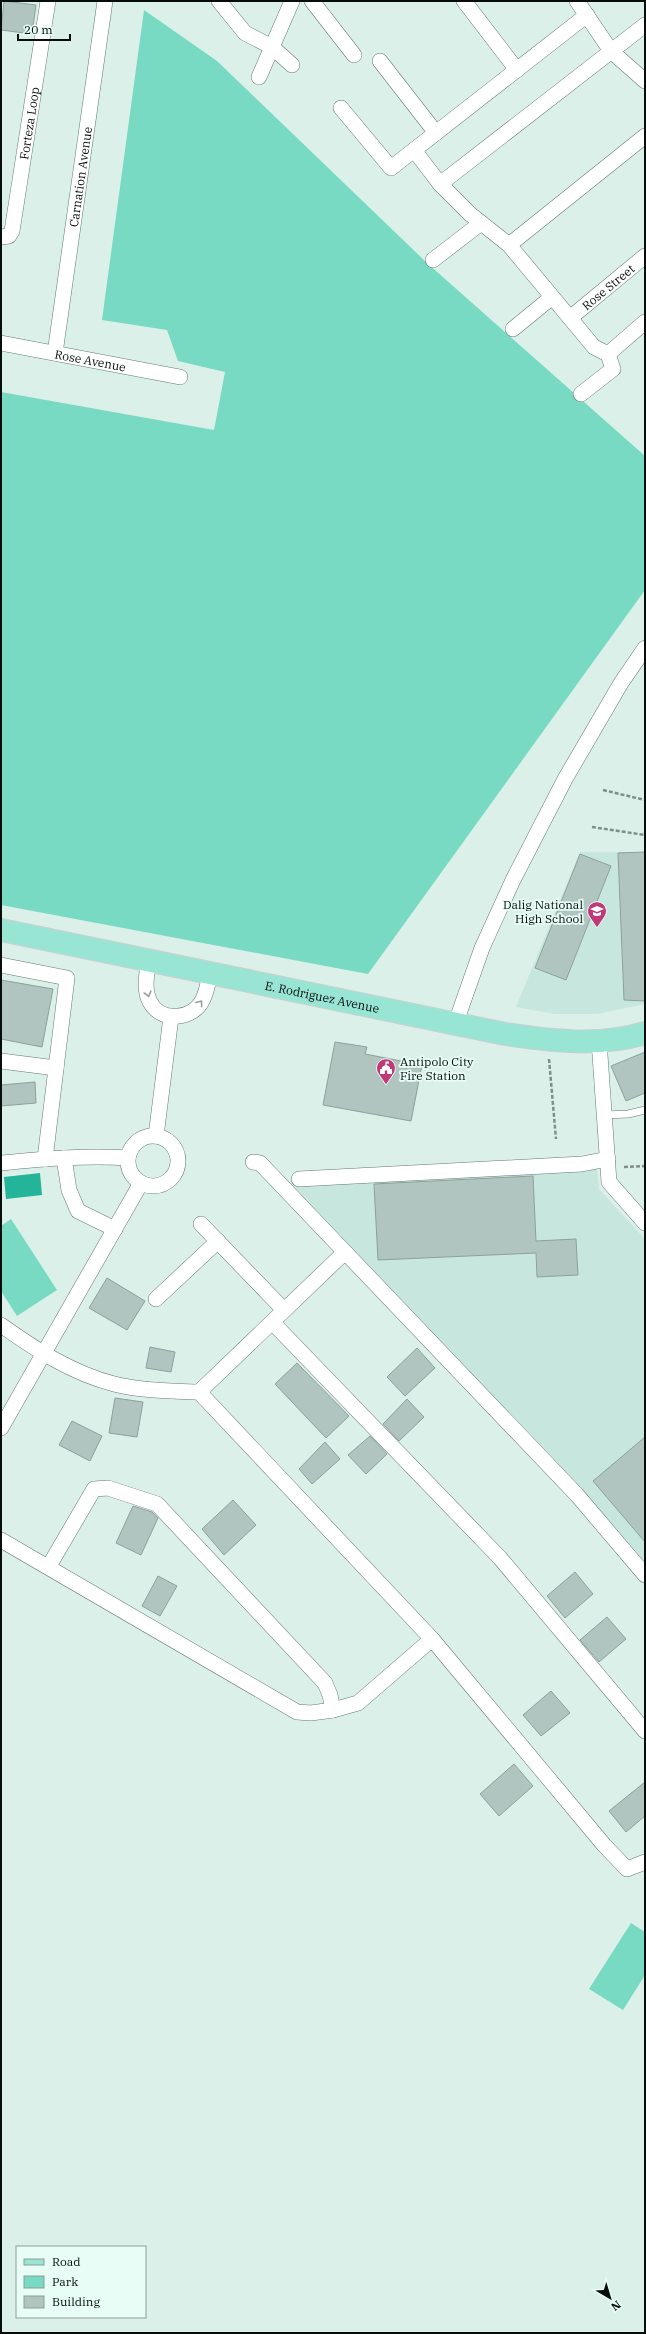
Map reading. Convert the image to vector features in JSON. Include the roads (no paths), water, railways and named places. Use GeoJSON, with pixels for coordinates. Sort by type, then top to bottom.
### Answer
{"type":"FeatureCollection","features":[{"type":"Feature","properties":{"kind":"main road","name":"E. Rodriguez Avenue"},"geometry":{"type":"LineString","coordinates":[[1,930],[456,1022],[506,1034],[548,1040],[599,1041],[645,1033]]}},
{"type":"Feature","properties":{"kind":"street","name":"Forteza Loop"},"geometry":{"type":"LineString","coordinates":[[1,237],[9,236],[12,231],[48,1]]}},
{"type":"Feature","properties":{"kind":"street","name":"Carnation Avenue"},"geometry":{"type":"LineString","coordinates":[[55,353],[105,1]]}},
{"type":"Feature","properties":{"kind":"street"},"geometry":{"type":"LineString","coordinates":[[219,1],[245,33],[272,47],[292,65]]}},
{"type":"Feature","properties":{"kind":"street"},"geometry":{"type":"LineString","coordinates":[[259,77],[292,1]]}},
{"type":"Feature","properties":{"kind":"street"},"geometry":{"type":"LineString","coordinates":[[312,1],[354,55]]}},
{"type":"Feature","properties":{"kind":"street"},"geometry":{"type":"LineString","coordinates":[[464,1],[517,70]]}},
{"type":"Feature","properties":{"kind":"street"},"geometry":{"type":"LineString","coordinates":[[578,1],[611,51],[645,81]]}},
{"type":"Feature","properties":{"kind":"street"},"geometry":{"type":"LineString","coordinates":[[341,108],[391,168],[587,15]]}},
{"type":"Feature","properties":{"kind":"street"},"geometry":{"type":"LineString","coordinates":[[440,184],[645,25]]}},
{"type":"Feature","properties":{"kind":"street"},"geometry":{"type":"LineString","coordinates":[[380,61],[436,133]]}},
{"type":"Feature","properties":{"kind":"street"},"geometry":{"type":"LineString","coordinates":[[509,244],[645,136]]}},
{"type":"Feature","properties":{"kind":"street"},"geometry":{"type":"LineString","coordinates":[[414,150],[440,184],[480,223],[509,244],[594,347],[608,354],[613,368],[581,394]]}},
{"type":"Feature","properties":{"kind":"street"},"geometry":{"type":"LineString","coordinates":[[433,260],[480,223]]}},
{"type":"Feature","properties":{"kind":"street","name":"Rose Street"},"geometry":{"type":"LineString","coordinates":[[570,318],[645,256]]}},
{"type":"Feature","properties":{"kind":"street"},"geometry":{"type":"LineString","coordinates":[[513,329],[552,297]]}},
{"type":"Feature","properties":{"kind":"street"},"geometry":{"type":"LineString","coordinates":[[608,354],[645,322]]}},
{"type":"Feature","properties":{"kind":"street","name":"Rose Avenue"},"geometry":{"type":"LineString","coordinates":[[1,343],[180,377]]}},
{"type":"Feature","properties":{"kind":"street"},"geometry":{"type":"LineString","coordinates":[[456,1022],[482,948],[513,880],[564,779],[621,683],[645,648]]}},
{"type":"Feature","properties":{"kind":"street"},"geometry":{"type":"LineString","coordinates":[[149,959],[146,982],[150,1002],[159,1013],[171,1017],[185,1015],[196,1008],[203,1000],[211,972]]}},
{"type":"Feature","properties":{"kind":"street"},"geometry":{"type":"LineString","coordinates":[[1,965],[67,978],[45,1159]]}},
{"type":"Feature","properties":{"kind":"street"},"geometry":{"type":"LineString","coordinates":[[156,1136],[171,1017]]}},
{"type":"Feature","properties":{"kind":"street"},"geometry":{"type":"LineString","coordinates":[[599,1041],[609,1182],[645,1223]]}},
{"type":"Feature","properties":{"kind":"street"},"geometry":{"type":"LineString","coordinates":[[1,1061],[56,1068]]}},
{"type":"Feature","properties":{"kind":"street"},"geometry":{"type":"LineString","coordinates":[[156,1136],[163,1137],[173,1144],[179,1156],[178,1168],[171,1179],[160,1186],[147,1186],[141,1183],[131,1173],[128,1158],[135,1143],[145,1137],[156,1136]]}},
{"type":"Feature","properties":{"kind":"street"},"geometry":{"type":"LineString","coordinates":[[1,1163],[104,1156],[128,1158]]}},
{"type":"Feature","properties":{"kind":"street"},"geometry":{"type":"LineString","coordinates":[[64,1158],[69,1190],[78,1211],[115,1229]]}},
{"type":"Feature","properties":{"kind":"street"},"geometry":{"type":"LineString","coordinates":[[253,1162],[260,1163],[577,1496],[645,1575]]}},
{"type":"Feature","properties":{"kind":"street"},"geometry":{"type":"LineString","coordinates":[[299,1179],[582,1164],[608,1164]]}},
{"type":"Feature","properties":{"kind":"street"},"geometry":{"type":"LineString","coordinates":[[1,1428],[141,1183]]}},
{"type":"Feature","properties":{"kind":"street"},"geometry":{"type":"LineString","coordinates":[[201,1224],[284,1310]]}},
{"type":"Feature","properties":{"kind":"street"},"geometry":{"type":"LineString","coordinates":[[156,1299],[218,1241]]}},
{"type":"Feature","properties":{"kind":"street"},"geometry":{"type":"LineString","coordinates":[[199,1392],[345,1252]]}},
{"type":"Feature","properties":{"kind":"street"},"geometry":{"type":"LineString","coordinates":[[272,1322],[500,1558],[645,1731]]}},
{"type":"Feature","properties":{"kind":"street"},"geometry":{"type":"LineString","coordinates":[[1,1325],[43,1354],[80,1372],[114,1384],[153,1390],[199,1392],[432,1639],[604,1845],[627,1869],[645,1862]]}},
{"type":"Feature","properties":{"kind":"street"},"geometry":{"type":"LineString","coordinates":[[48,1566],[94,1489],[108,1488],[157,1504],[325,1683],[330,1695],[333,1710]]}},
{"type":"Feature","properties":{"kind":"street"},"geometry":{"type":"LineString","coordinates":[[1,1540],[48,1566],[296,1712],[311,1713],[358,1704],[432,1639]]}},
{"type":"Feature","properties":{"kind":"lane"},"geometry":{"type":"LineString","coordinates":[[605,1115],[628,1114],[645,1110]]}},
{"type":"Feature","properties":{"kind":"place","name":"Dalig National High School"},"geometry":{"type":"Point","coordinates":[597,928]}},
{"type":"Feature","properties":{"kind":"place","name":"Antipolo City Fire Station"},"geometry":{"type":"Point","coordinates":[386,1085]}}]}
